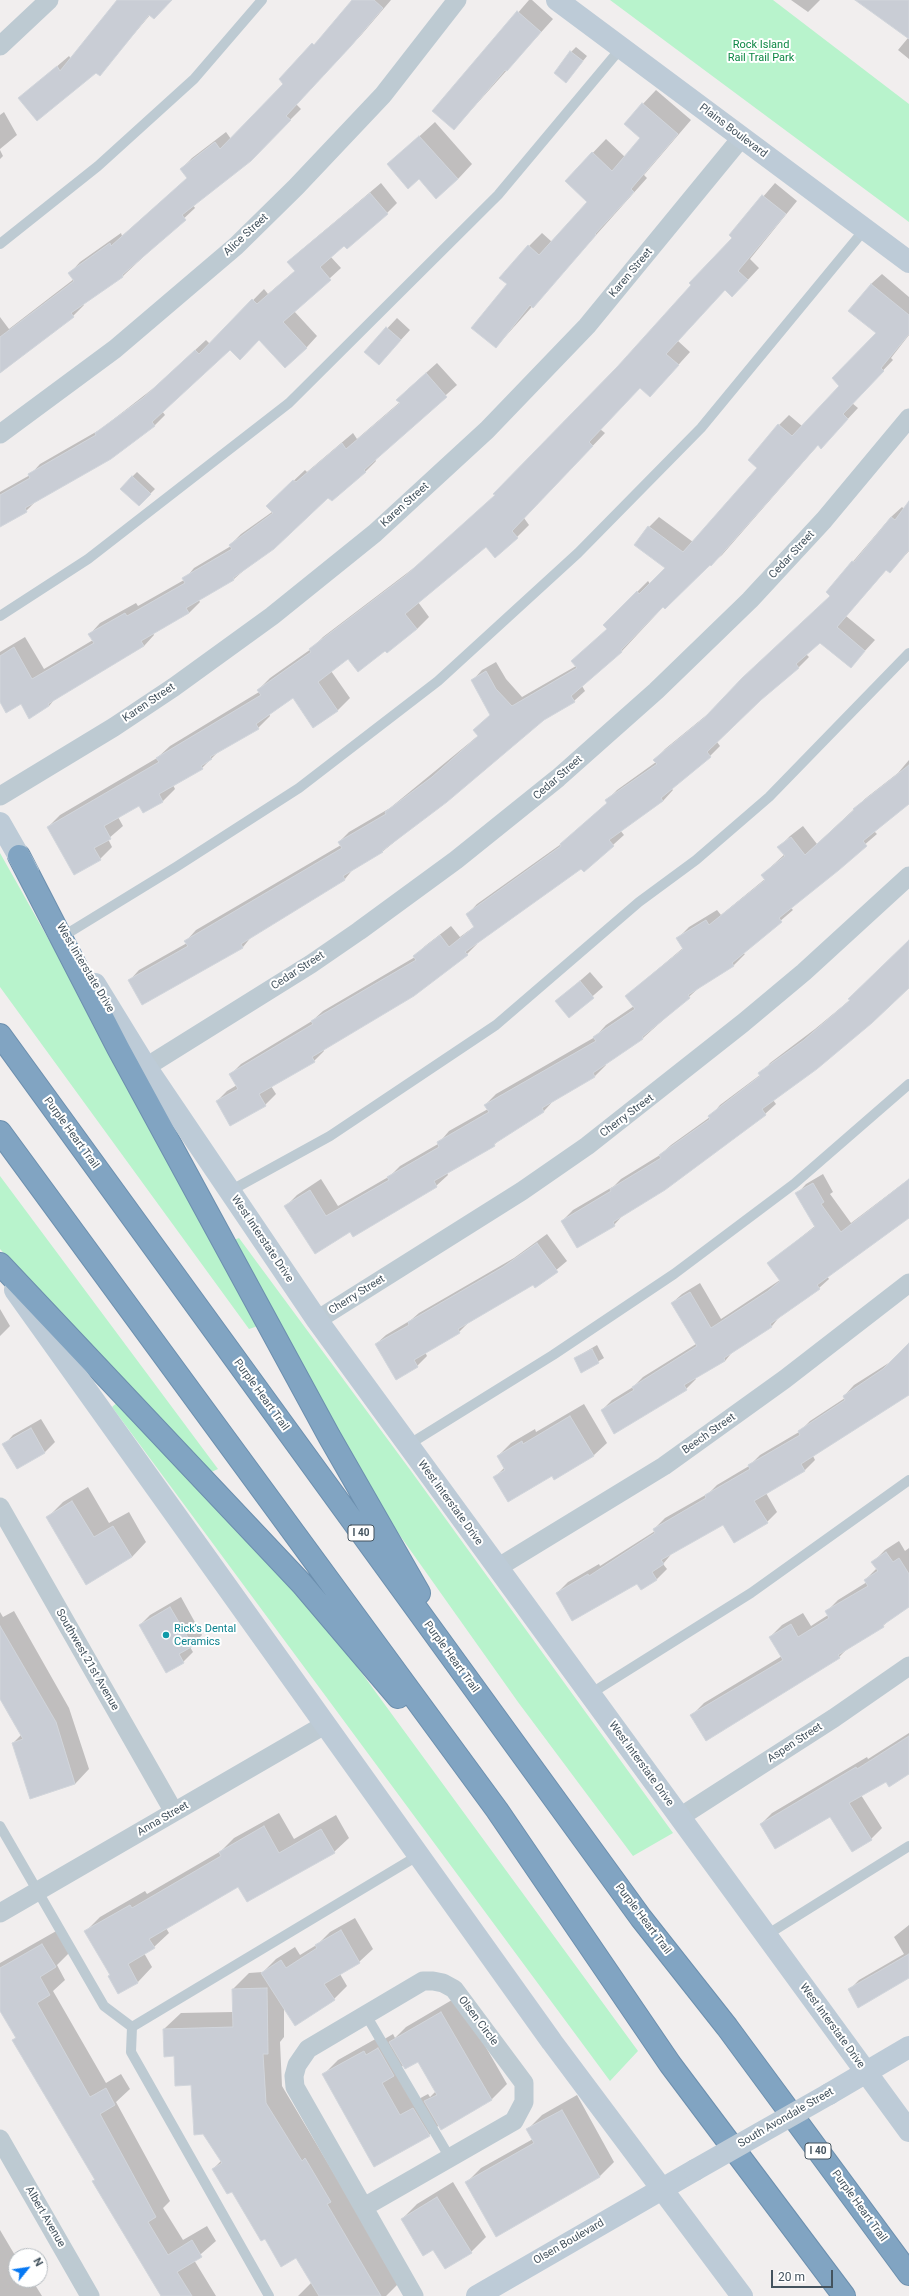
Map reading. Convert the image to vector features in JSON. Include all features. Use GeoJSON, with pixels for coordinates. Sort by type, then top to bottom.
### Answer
{"type":"FeatureCollection","features":[{"type":"Feature","properties":{"kind":"highway"},"geometry":{"type":"LineString","coordinates":[[19,856],[118,1048],[322,1422],[472,1686]]}},
{"type":"Feature","properties":{"kind":"highway","name":"Purple Heart Trail"},"geometry":{"type":"LineString","coordinates":[[0,1035],[641,1918],[727,2027],[909,2274]]}},
{"type":"Feature","properties":{"kind":"highway"},"geometry":{"type":"LineString","coordinates":[[0,1132],[497,1810],[670,2064],[844,2296]]}},
{"type":"Feature","properties":{"kind":"highway"},"geometry":{"type":"LineString","coordinates":[[0,1264],[302,1584],[497,1810]]}},
{"type":"Feature","properties":{"kind":"main road","name":"Plains Boulevard"},"geometry":{"type":"LineString","coordinates":[[557,0],[909,262]]}},
{"type":"Feature","properties":{"kind":"main road","name":"West Interstate Drive"},"geometry":{"type":"LineString","coordinates":[[0,824],[65,935],[146,1067],[317,1320],[680,1817],[765,1936],[909,2131]]}},
{"type":"Feature","properties":{"kind":"main road"},"geometry":{"type":"LineString","coordinates":[[0,1270],[552,2042],[742,2296]]}},
{"type":"Feature","properties":{"kind":"main road","name":"South Avondale Street"},"geometry":{"type":"LineString","coordinates":[[662,2189],[909,2047]]}},
{"type":"Feature","properties":{"kind":"main road","name":"Olsen Boulevard"},"geometry":{"type":"LineString","coordinates":[[477,2296],[662,2189]]}},
{"type":"Feature","properties":{"kind":"street"},"geometry":{"type":"LineString","coordinates":[[0,46],[49,0]]}},
{"type":"Feature","properties":{"kind":"street","name":"Alice Street"},"geometry":{"type":"LineString","coordinates":[[0,434],[115,349],[236,246],[323,160],[383,95],[457,0]]}},
{"type":"Feature","properties":{"kind":"street","name":"Karen Street"},"geometry":{"type":"LineString","coordinates":[[0,796],[114,727],[174,687],[272,616],[375,533],[487,430],[563,352],[627,279],[742,137]]}},
{"type":"Feature","properties":{"kind":"street","name":"Cedar Street"},"geometry":{"type":"LineString","coordinates":[[146,1067],[310,964],[359,931],[456,860],[558,778],[656,691],[750,600],[824,520],[909,418]]}},
{"type":"Feature","properties":{"kind":"street","name":"Cherry Street"},"geometry":{"type":"LineString","coordinates":[[317,1320],[522,1191],[593,1141],[749,1018],[804,972],[909,876]]}},
{"type":"Feature","properties":{"kind":"street","name":"Beech Street"},"geometry":{"type":"LineString","coordinates":[[497,1568],[670,1462],[792,1375],[909,1283]]}},
{"type":"Feature","properties":{"kind":"street","name":"Southwest 21st Avenue"},"geometry":{"type":"LineString","coordinates":[[0,1507],[174,1812]]}},
{"type":"Feature","properties":{"kind":"street","name":"Aspen Street"},"geometry":{"type":"LineString","coordinates":[[680,1817],[834,1718],[909,1666]]}},
{"type":"Feature","properties":{"kind":"street","name":"Anna Street"},"geometry":{"type":"LineString","coordinates":[[0,1913],[326,1724]]}},
{"type":"Feature","properties":{"kind":"street","name":"Olsen Circle"},"geometry":{"type":"LineString","coordinates":[[364,2208],[514,2121],[524,2102],[524,2083],[454,1989],[443,1983],[433,1981],[422,1982],[308,2049],[297,2065],[294,2076],[295,2087],[414,2296]]}},
{"type":"Feature","properties":{"kind":"street","name":"Albert Avenue"},"geometry":{"type":"LineString","coordinates":[[0,2139],[90,2296]]}},
{"type":"Feature","properties":{"kind":"lane"},"geometry":{"type":"LineString","coordinates":[[0,244],[98,166],[194,79],[262,0]]}},
{"type":"Feature","properties":{"kind":"lane"},"geometry":{"type":"LineString","coordinates":[[0,616],[88,558],[168,498],[288,403],[498,195],[621,48]]}},
{"type":"Feature","properties":{"kind":"lane"},"geometry":{"type":"LineString","coordinates":[[65,935],[176,867],[299,788],[438,681],[578,553],[701,428],[865,229]]}},
{"type":"Feature","properties":{"kind":"lane"},"geometry":{"type":"LineString","coordinates":[[230,1191],[330,1136],[496,1025],[639,902],[696,860],[769,797],[909,653]]}},
{"type":"Feature","properties":{"kind":"lane"},"geometry":{"type":"LineString","coordinates":[[408,1445],[553,1355],[674,1274],[794,1184],[909,1084]]}},
{"type":"Feature","properties":{"kind":"lane"},"geometry":{"type":"LineString","coordinates":[[590,1694],[751,1593],[909,1480]]}},
{"type":"Feature","properties":{"kind":"lane"},"geometry":{"type":"LineString","coordinates":[[0,1826],[104,2006],[132,2027]]}},
{"type":"Feature","properties":{"kind":"lane"},"geometry":{"type":"LineString","coordinates":[[765,1936],[909,1846]]}},
{"type":"Feature","properties":{"kind":"lane"},"geometry":{"type":"LineString","coordinates":[[132,2027],[419,1855]]}},
{"type":"Feature","properties":{"kind":"lane"},"geometry":{"type":"LineString","coordinates":[[366,2015],[450,2158]]}},
{"type":"Feature","properties":{"kind":"lane"},"geometry":{"type":"LineString","coordinates":[[132,2027],[131,2052],[269,2296]]}},
{"type":"Feature","properties":{"kind":"green space","name":"Rock Island Rail Trail Park"},"geometry":{"type":"Polygon","coordinates":[[[610,0],[773,0],[909,104],[909,222],[610,0]]]}},
{"type":"Feature","properties":{"kind":"green space"},"geometry":{"type":"Polygon","coordinates":[[[0,853],[99,1029],[258,1326],[249,1329],[0,987],[0,853]]]}},
{"type":"Feature","properties":{"kind":"green space"},"geometry":{"type":"Polygon","coordinates":[[[0,1176],[218,1469],[209,1473],[0,1249],[0,1176]]]}},
{"type":"Feature","properties":{"kind":"green space"},"geometry":{"type":"Polygon","coordinates":[[[239,1238],[411,1471],[673,1833],[633,1856],[518,1702],[379,1506],[231,1241],[239,1238]]]}},
{"type":"Feature","properties":{"kind":"green space"},"geometry":{"type":"Polygon","coordinates":[[[120,1400],[323,1620],[638,2051],[610,2081],[112,1407],[120,1400]]]}},
{"type":"Feature","properties":{"kind":"building"},"geometry":{"type":"Polygon","coordinates":[[[117,0],[172,0],[154,19],[149,15],[100,76],[96,73],[37,121],[18,98],[57,66],[60,71],[117,0]]]}},
{"type":"Feature","properties":{"kind":"building"},"geometry":{"type":"Polygon","coordinates":[[[352,0],[374,0],[383,8],[351,46],[286,116],[291,120],[251,161],[182,215],[186,220],[122,275],[123,277],[71,313],[74,317],[0,373],[0,337],[74,281],[68,273],[110,243],[111,246],[187,178],[180,169],[215,142],[220,149],[283,84],[279,79],[312,43],[314,45],[352,0]]]}},
{"type":"Feature","properties":{"kind":"building"},"geometry":{"type":"Polygon","coordinates":[[[855,0],[909,0],[909,39],[855,0]]]}},
{"type":"Feature","properties":{"kind":"building"},"geometry":{"type":"Polygon","coordinates":[[[517,11],[541,32],[507,71],[505,70],[454,130],[432,111],[517,11]]]}},
{"type":"Feature","properties":{"kind":"building"},"geometry":{"type":"Polygon","coordinates":[[[570,51],[583,61],[566,83],[554,73],[570,51]]]}},
{"type":"Feature","properties":{"kind":"building"},"geometry":{"type":"Polygon","coordinates":[[[642,103],[678,134],[631,189],[634,192],[595,234],[596,235],[533,308],[530,305],[496,348],[471,328],[507,284],[499,278],[528,245],[539,255],[587,202],[565,181],[592,152],[612,171],[640,138],[624,124],[642,103]]]}},
{"type":"Feature","properties":{"kind":"building"},"geometry":{"type":"Polygon","coordinates":[[[419,136],[458,179],[436,199],[419,179],[408,189],[387,164],[419,136]]]}},
{"type":"Feature","properties":{"kind":"building"},"geometry":{"type":"Polygon","coordinates":[[[370,193],[388,214],[347,249],[344,246],[320,267],[331,280],[283,322],[307,348],[285,368],[259,340],[240,360],[230,350],[152,422],[155,426],[111,459],[25,508],[27,512],[0,527],[0,495],[30,478],[28,474],[96,435],[95,433],[143,398],[195,350],[199,354],[252,299],[257,304],[295,271],[287,262],[370,193]]]}},
{"type":"Feature","properties":{"kind":"building"},"geometry":{"type":"Polygon","coordinates":[[[762,195],[786,214],[738,271],[748,280],[732,297],[725,290],[666,354],[679,365],[650,397],[640,388],[589,442],[593,446],[512,531],[518,538],[495,558],[486,547],[405,614],[417,629],[387,653],[385,651],[358,672],[348,659],[318,682],[338,711],[313,728],[293,698],[256,724],[259,729],[210,757],[212,759],[201,766],[203,769],[159,794],[163,802],[143,813],[139,806],[104,826],[111,839],[94,848],[101,860],[74,875],[47,827],[159,762],[156,758],[261,695],[257,690],[311,652],[309,649],[405,576],[495,495],[493,494],[617,367],[691,285],[689,283],[732,238],[729,235],[762,195]]]}},
{"type":"Feature","properties":{"kind":"building"},"geometry":{"type":"Polygon","coordinates":[[[871,284],[909,315],[909,334],[881,368],[884,371],[843,414],[848,419],[821,449],[818,445],[711,566],[710,565],[665,609],[663,607],[621,650],[622,652],[571,696],[575,702],[544,720],[447,802],[382,851],[383,852],[343,876],[345,880],[241,944],[243,948],[142,1005],[128,980],[188,946],[184,941],[342,848],[338,842],[386,814],[385,812],[432,777],[478,736],[473,730],[490,715],[471,680],[486,671],[496,689],[512,706],[577,668],[571,661],[607,629],[603,625],[637,591],[639,594],[665,568],[634,545],[648,526],[683,552],[757,468],[748,460],[778,424],[792,436],[839,386],[832,378],[876,333],[848,311],[871,284]]]}},
{"type":"Feature","properties":{"kind":"building"},"geometry":{"type":"Polygon","coordinates":[[[386,327],[401,340],[379,365],[364,352],[386,327]]]}},
{"type":"Feature","properties":{"kind":"building"},"geometry":{"type":"Polygon","coordinates":[[[426,373],[447,397],[364,470],[366,472],[332,501],[328,498],[274,549],[233,578],[234,580],[186,608],[189,613],[141,641],[144,646],[48,704],[49,706],[29,719],[21,704],[6,713],[0,702],[0,656],[14,647],[32,679],[94,643],[88,634],[125,613],[127,616],[185,583],[182,578],[232,549],[229,545],[273,513],[266,506],[293,480],[296,482],[342,443],[346,449],[400,403],[396,400],[426,373]]]}},
{"type":"Feature","properties":{"kind":"building"},"geometry":{"type":"Polygon","coordinates":[[[132,476],[151,494],[139,506],[120,489],[132,476]]]}},
{"type":"Feature","properties":{"kind":"building"},"geometry":{"type":"Polygon","coordinates":[[[909,501],[909,550],[890,573],[886,570],[837,627],[865,651],[851,668],[820,643],[796,664],[799,668],[761,700],[707,752],[711,757],[661,798],[663,801],[609,840],[614,846],[584,872],[581,869],[465,952],[468,955],[414,996],[312,1057],[315,1062],[259,1094],[266,1106],[230,1126],[216,1101],[238,1089],[229,1074],[313,1024],[311,1021],[416,960],[413,956],[440,935],[449,947],[474,927],[466,914],[561,846],[560,844],[607,803],[605,800],[657,764],[653,760],[705,717],[742,678],[830,596],[826,592],[852,561],[854,562],[891,517],[895,520],[909,501]]]}},
{"type":"Feature","properties":{"kind":"building"},"geometry":{"type":"Polygon","coordinates":[[[909,765],[909,804],[863,841],[867,846],[779,918],[782,922],[732,963],[734,966],[688,995],[690,998],[642,1037],[643,1039],[593,1073],[595,1077],[542,1108],[544,1112],[494,1144],[495,1146],[434,1181],[437,1187],[353,1237],[350,1232],[315,1254],[284,1206],[310,1190],[326,1216],[389,1180],[387,1177],[439,1147],[437,1142],[489,1112],[484,1105],[596,1041],[593,1037],[635,1009],[625,996],[683,949],[676,938],[706,920],[709,925],[765,880],[761,875],[785,856],[777,847],[791,837],[805,855],[854,810],[853,809],[909,765]]]}},
{"type":"Feature","properties":{"kind":"building"},"geometry":{"type":"Polygon","coordinates":[[[909,940],[909,988],[872,1023],[817,1069],[762,1109],[766,1115],[665,1190],[613,1222],[615,1226],[577,1248],[561,1221],[611,1191],[610,1189],[661,1158],[659,1155],[710,1119],[708,1116],[760,1076],[758,1073],[804,1040],[850,1000],[848,999],[909,940]]]}},
{"type":"Feature","properties":{"kind":"building"},"geometry":{"type":"Polygon","coordinates":[[[580,981],[594,998],[569,1018],[555,1001],[580,981]]]}},
{"type":"Feature","properties":{"kind":"building"},"geometry":{"type":"Polygon","coordinates":[[[909,1179],[909,1218],[817,1285],[820,1289],[770,1324],[772,1327],[724,1358],[725,1361],[684,1385],[687,1390],[614,1434],[601,1410],[634,1390],[632,1387],[697,1346],[671,1303],[690,1292],[711,1328],[768,1291],[780,1281],[767,1263],[815,1227],[795,1193],[813,1183],[824,1202],[821,1204],[841,1232],[909,1179]]]}},
{"type":"Feature","properties":{"kind":"building"},"geometry":{"type":"Polygon","coordinates":[[[537,1243],[558,1272],[535,1288],[533,1285],[458,1329],[460,1333],[414,1360],[418,1367],[396,1380],[375,1344],[409,1325],[408,1322],[503,1267],[537,1243]]]}},
{"type":"Feature","properties":{"kind":"building"},"geometry":{"type":"Polygon","coordinates":[[[909,1343],[909,1395],[801,1464],[805,1471],[754,1501],[768,1523],[734,1543],[723,1525],[661,1560],[664,1564],[652,1572],[657,1580],[641,1590],[637,1584],[572,1621],[556,1593],[588,1574],[589,1576],[655,1533],[653,1529],[706,1498],[705,1495],[750,1469],[748,1465],[800,1435],[798,1431],[845,1400],[843,1396],[883,1369],[909,1343]]]}},
{"type":"Feature","properties":{"kind":"building"},"geometry":{"type":"Polygon","coordinates":[[[592,1349],[599,1363],[581,1373],[574,1358],[592,1349]]]}},
{"type":"Feature","properties":{"kind":"building"},"geometry":{"type":"Polygon","coordinates":[[[570,1416],[594,1456],[554,1480],[552,1476],[508,1502],[493,1477],[505,1470],[497,1456],[522,1441],[523,1444],[570,1416]]]}},
{"type":"Feature","properties":{"kind":"building"},"geometry":{"type":"Polygon","coordinates":[[[31,1428],[45,1453],[17,1469],[2,1444],[31,1428]]]}},
{"type":"Feature","properties":{"kind":"building"},"geometry":{"type":"Polygon","coordinates":[[[72,1501],[94,1537],[113,1526],[132,1557],[86,1585],[46,1517],[72,1501]]]}},
{"type":"Feature","properties":{"kind":"building"},"geometry":{"type":"Polygon","coordinates":[[[886,1552],[893,1562],[899,1558],[909,1574],[909,1607],[883,1625],[884,1627],[838,1655],[840,1658],[706,1741],[690,1715],[783,1660],[769,1637],[791,1624],[798,1637],[829,1618],[825,1611],[868,1586],[864,1580],[878,1571],[871,1562],[886,1552]]]}},
{"type":"Feature","properties":{"kind":"building","name":"Rick's Dental Ceramics"},"geometry":{"type":"Polygon","coordinates":[[[170,1607],[193,1646],[179,1654],[184,1663],[166,1673],[139,1625],[170,1607]]]}},
{"type":"Feature","properties":{"kind":"building"},"geometry":{"type":"Polygon","coordinates":[[[0,1626],[56,1722],[75,1784],[30,1799],[12,1743],[23,1739],[0,1699],[0,1626]]]}},
{"type":"Feature","properties":{"kind":"building"},"geometry":{"type":"Polygon","coordinates":[[[909,1736],[909,1774],[889,1787],[886,1782],[849,1803],[872,1840],[852,1852],[830,1817],[775,1849],[760,1824],[856,1767],[857,1769],[909,1736]]]}},
{"type":"Feature","properties":{"kind":"building"},"geometry":{"type":"Polygon","coordinates":[[[264,1826],[279,1853],[321,1829],[335,1853],[247,1902],[238,1887],[149,1939],[155,1948],[128,1964],[138,1983],[118,1994],[108,1976],[110,1975],[84,1931],[130,1905],[132,1908],[221,1856],[219,1852],[264,1826]]]}},
{"type":"Feature","properties":{"kind":"building"},"geometry":{"type":"Polygon","coordinates":[[[341,1930],[360,1963],[324,1984],[335,2000],[295,2026],[261,1973],[281,1960],[286,1968],[317,1948],[315,1945],[341,1930]]]}},
{"type":"Feature","properties":{"kind":"building"},"geometry":{"type":"Polygon","coordinates":[[[42,1944],[56,1967],[40,1977],[50,1995],[37,2003],[90,2097],[106,2088],[115,2105],[100,2114],[156,2217],[148,2222],[168,2255],[192,2240],[202,2257],[177,2272],[192,2296],[161,2296],[92,2181],[95,2180],[12,2040],[16,2038],[0,2011],[0,1968],[42,1944]]]}},
{"type":"Feature","properties":{"kind":"building"},"geometry":{"type":"Polygon","coordinates":[[[909,1954],[909,1978],[858,2008],[848,1989],[909,1954]]]}},
{"type":"Feature","properties":{"kind":"building"},"geometry":{"type":"Polygon","coordinates":[[[267,1988],[268,2054],[263,2054],[266,2103],[302,2161],[305,2158],[331,2202],[327,2204],[381,2296],[319,2296],[296,2258],[281,2267],[265,2239],[261,2241],[232,2192],[227,2194],[212,2169],[222,2163],[203,2134],[194,2135],[191,2085],[175,2086],[174,2056],[164,2057],[163,2029],[233,2027],[232,1989],[267,1988]]]}},
{"type":"Feature","properties":{"kind":"building"},"geometry":{"type":"Polygon","coordinates":[[[441,2012],[492,2100],[441,2130],[424,2101],[437,2095],[418,2062],[405,2069],[389,2042],[441,2012]]]}},
{"type":"Feature","properties":{"kind":"building"},"geometry":{"type":"Polygon","coordinates":[[[378,2048],[394,2076],[382,2083],[400,2115],[413,2108],[430,2136],[374,2167],[322,2074],[364,2051],[366,2055],[378,2048]]]}},
{"type":"Feature","properties":{"kind":"building"},"geometry":{"type":"Polygon","coordinates":[[[562,2110],[600,2177],[496,2237],[465,2182],[534,2143],[526,2129],[562,2110]]]}},
{"type":"Feature","properties":{"kind":"building"},"geometry":{"type":"Polygon","coordinates":[[[437,2197],[472,2253],[445,2269],[433,2250],[423,2256],[401,2219],[437,2197]]]}},
{"type":"Feature","properties":{"kind":"place","name":"Rick's Dental Ceramics"},"geometry":{"type":"Point","coordinates":[166,1635]}}]}
